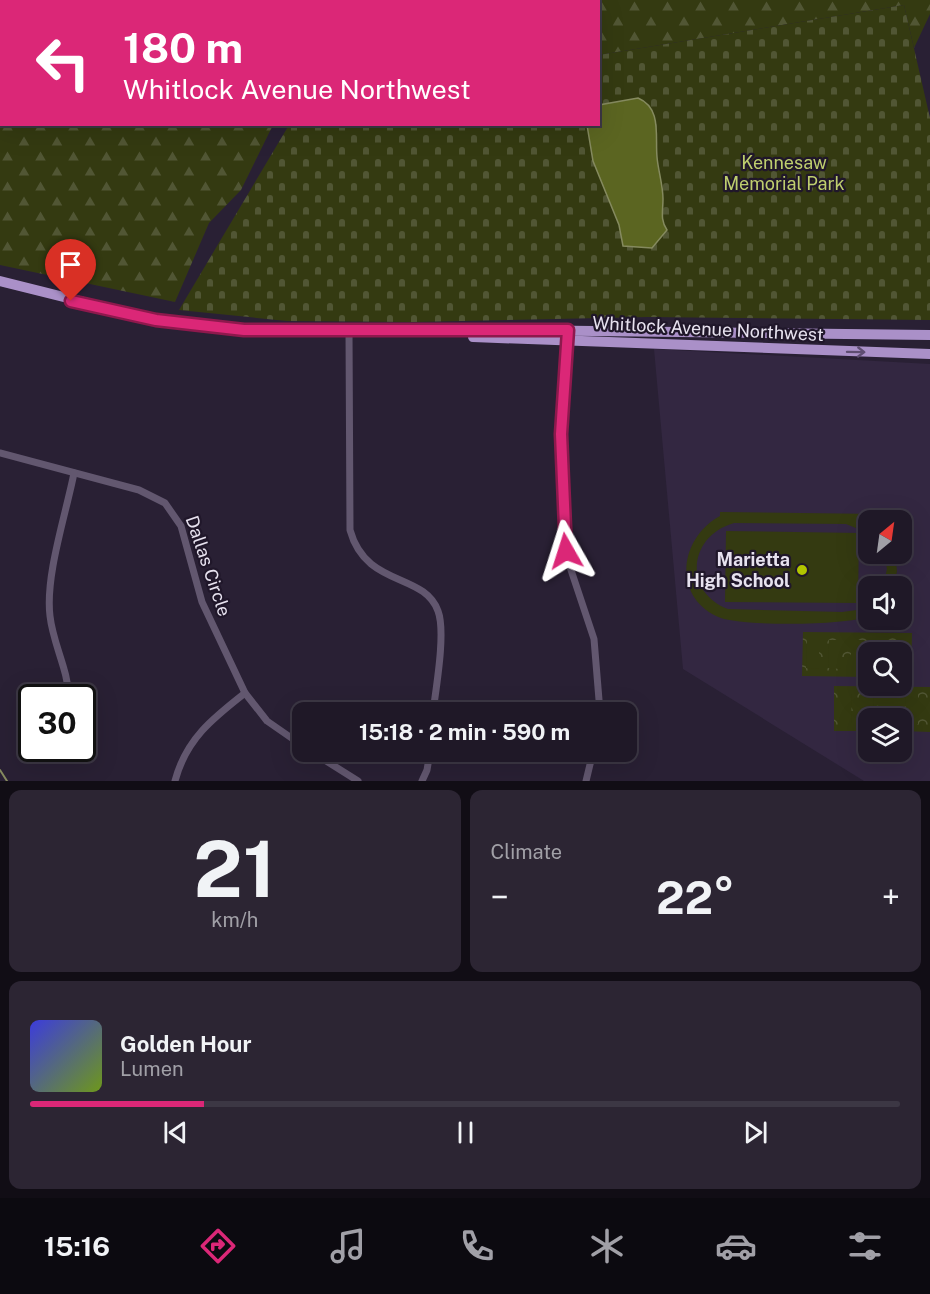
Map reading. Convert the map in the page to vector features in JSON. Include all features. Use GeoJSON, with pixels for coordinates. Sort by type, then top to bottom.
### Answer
{"type":"FeatureCollection","features":[{"type":"Feature","properties":{"kind":"highway","name":"Whitlock Avenue Northwest"},"geometry":{"type":"LineString","coordinates":[[0,281],[126,314],[176,323],[244,330],[568,335],[930,335]]}},
{"type":"Feature","properties":{"kind":"highway","name":"Whitlock Avenue Northwest"},"geometry":{"type":"LineString","coordinates":[[568,335],[930,354]]}},
{"type":"Feature","properties":{"kind":"street"},"geometry":{"type":"LineString","coordinates":[[349,331],[350,530],[356,546],[371,565],[384,574],[421,591],[438,610],[441,629],[435,702]]}},
{"type":"Feature","properties":{"kind":"street"},"geometry":{"type":"LineString","coordinates":[[568,335],[561,434],[563,534],[570,567],[594,639],[599,702]]}},
{"type":"Feature","properties":{"kind":"street","name":"Dallas Circle"},"geometry":{"type":"LineString","coordinates":[[0,453],[147,493],[159,499],[171,510],[181,526],[204,609],[245,693],[267,721],[292,738]]}},
{"type":"Feature","properties":{"kind":"street"},"geometry":{"type":"LineString","coordinates":[[68,684],[52,627],[49,603],[74,473]]}},
{"type":"Feature","properties":{"kind":"street"},"geometry":{"type":"LineString","coordinates":[[175,781],[182,758],[200,729],[245,693]]}},
{"type":"Feature","properties":{"kind":"street"},"geometry":{"type":"LineString","coordinates":[[328,762],[358,781]]}},
{"type":"Feature","properties":{"kind":"street"},"geometry":{"type":"LineString","coordinates":[[422,781],[428,762]]}},
{"type":"Feature","properties":{"kind":"street"},"geometry":{"type":"LineString","coordinates":[[586,781],[591,762]]}},
{"type":"Feature","properties":{"kind":"shaded area"},"geometry":{"type":"Polygon","coordinates":[[[638,98],[651,108],[654,116],[663,194],[663,219],[667,230],[652,248],[623,246],[619,225],[593,161],[587,126],[600,126],[600,105],[638,98]]]}},
{"type":"Feature","properties":{"kind":"shaded area","name":"Marietta High School"},"geometry":{"type":"Polygon","coordinates":[[[654,349],[930,364],[930,781],[864,781],[683,669],[654,349]]]}},
{"type":"Feature","properties":{"kind":"green space"},"geometry":{"type":"Polygon","coordinates":[[[601,0],[930,0],[930,14],[914,48],[904,5],[600,55],[601,0]]]}},
{"type":"Feature","properties":{"kind":"green space","name":"Kennesaw Memorial Park"},"geometry":{"type":"Polygon","coordinates":[[[904,5],[930,118],[930,320],[648,317],[413,322],[287,321],[179,310],[288,126],[600,126],[600,55],[904,5]]]}},
{"type":"Feature","properties":{"kind":"green space"},"geometry":{"type":"Polygon","coordinates":[[[0,126],[273,126],[241,190],[209,223],[175,302],[0,265],[0,126]]]}},
{"type":"Feature","properties":{"kind":"green space"},"geometry":{"type":"Polygon","coordinates":[[[720,512],[858,514],[858,529],[846,524],[734,523],[719,530],[707,540],[700,551],[697,564],[698,578],[703,590],[713,601],[728,609],[842,612],[858,609],[858,619],[840,622],[772,624],[733,621],[721,618],[705,609],[694,597],[688,583],[686,568],[689,553],[696,539],[706,526],[720,516],[720,512]]]}},
{"type":"Feature","properties":{"kind":"green space"},"geometry":{"type":"Polygon","coordinates":[[[726,531],[858,533],[858,603],[725,602],[726,531]]]}},
{"type":"Feature","properties":{"kind":"green space"},"geometry":{"type":"Polygon","coordinates":[[[886,564],[896,564],[896,576],[885,576],[886,564]]]}},
{"type":"Feature","properties":{"kind":"green space"},"geometry":{"type":"Polygon","coordinates":[[[803,632],[912,633],[912,642],[858,642],[858,677],[802,676],[803,632]]]}},
{"type":"Feature","properties":{"kind":"green space"},"geometry":{"type":"Polygon","coordinates":[[[807,640],[819,640],[819,669],[806,668],[807,640]]]}},
{"type":"Feature","properties":{"kind":"green space"},"geometry":{"type":"Polygon","coordinates":[[[829,640],[841,640],[841,669],[828,668],[829,640]]]}},
{"type":"Feature","properties":{"kind":"green space"},"geometry":{"type":"Polygon","coordinates":[[[851,640],[864,640],[864,642],[858,642],[858,669],[851,669],[851,640]]]}},
{"type":"Feature","properties":{"kind":"green space"},"geometry":{"type":"Polygon","coordinates":[[[834,686],[858,686],[858,696],[912,696],[912,687],[930,687],[930,732],[912,731],[912,708],[858,708],[858,731],[834,731],[834,686]]]}},
{"type":"Feature","properties":{"kind":"green space"},"geometry":{"type":"Polygon","coordinates":[[[839,694],[852,694],[851,723],[839,723],[839,694]]]}},
{"type":"Feature","properties":{"kind":"green space"},"geometry":{"type":"Polygon","coordinates":[[[918,695],[918,724],[912,724],[912,708],[906,708],[906,696],[918,695]]]}},
{"type":"Feature","properties":{"kind":"green space"},"geometry":{"type":"Polygon","coordinates":[[[861,696],[874,696],[873,708],[861,708],[861,696]]]}},
{"type":"Feature","properties":{"kind":"green space"},"geometry":{"type":"Polygon","coordinates":[[[883,696],[896,696],[896,708],[883,708],[883,696]]]}},
{"type":"Feature","properties":{"kind":"waterway"},"geometry":{"type":"LineString","coordinates":[[0,770],[7,781]]}},
{"type":"Feature","properties":{"kind":"place","name":"Marietta High School"},"geometry":{"type":"Point","coordinates":[802,570]}},
{"type":"Feature","properties":{"kind":"route"},"geometry":{"type":"LineString","coordinates":[[71,301],[156,320],[244,330],[414,332],[568,330],[561,434],[563,534],[566,551]]}}]}
